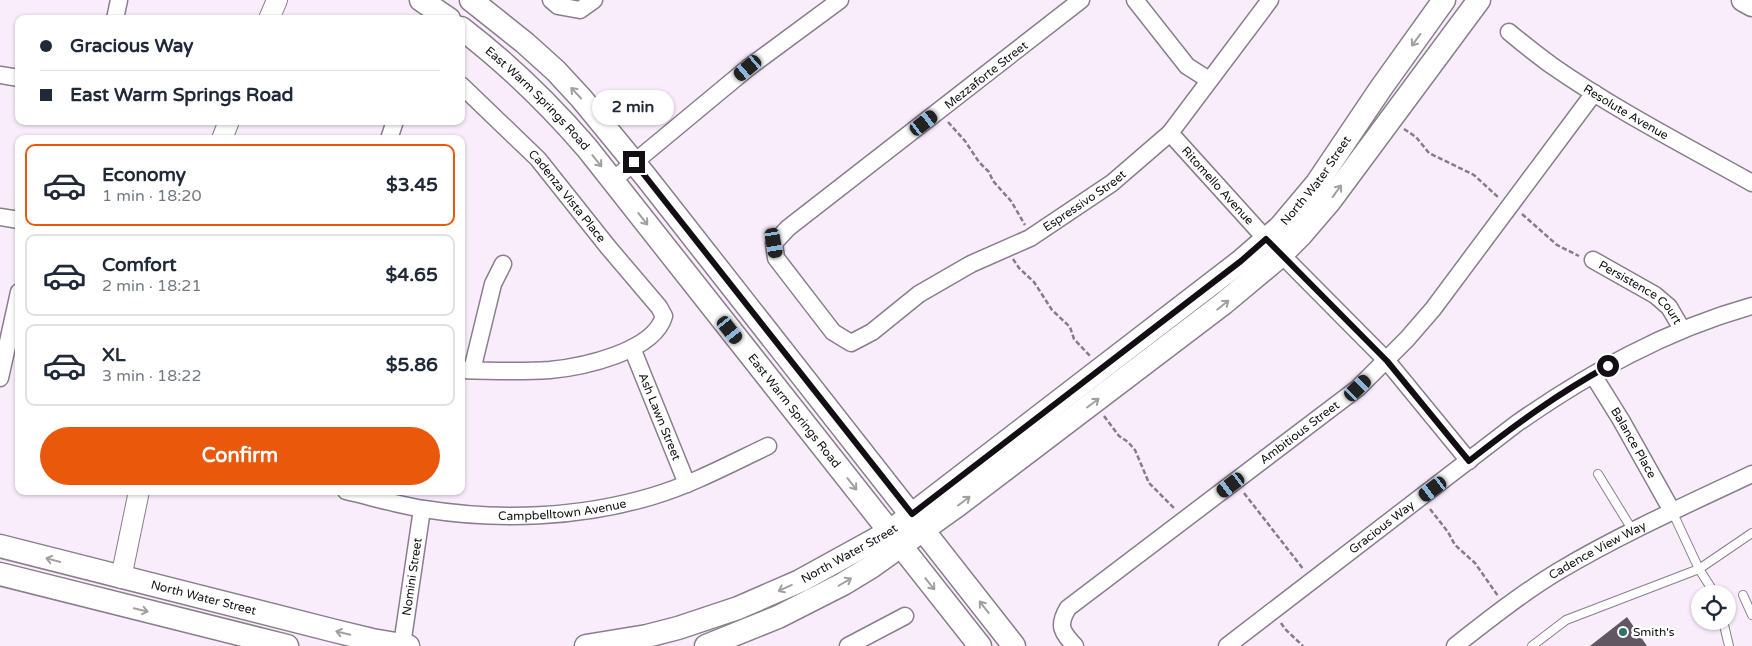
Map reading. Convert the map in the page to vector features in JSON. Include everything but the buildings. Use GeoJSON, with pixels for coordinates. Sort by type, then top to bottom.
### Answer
{"type":"FeatureCollection","features":[{"type":"Feature","properties":{"kind":"main road"},"geometry":{"type":"LineString","coordinates":[[421,0],[443,15]]}},
{"type":"Feature","properties":{"kind":"main road"},"geometry":{"type":"LineString","coordinates":[[471,0],[510,30],[556,71],[581,98],[634,162],[1014,646]]}},
{"type":"Feature","properties":{"kind":"main road","name":"North Water Street"},"geometry":{"type":"LineString","coordinates":[[706,646],[770,620],[842,584],[918,522],[1094,403],[1224,304],[1274,247],[1294,212],[1317,183],[1381,88],[1444,0]]}},
{"type":"Feature","properties":{"kind":"main road","name":"North Water Street"},"geometry":{"type":"LineString","coordinates":[[918,522],[1101,368],[1241,261],[1300,236],[1330,201],[1479,0]]}},
{"type":"Feature","properties":{"kind":"main road"},"geometry":{"type":"LineString","coordinates":[[1743,0],[1752,5]]}},
{"type":"Feature","properties":{"kind":"main road","name":"East Warm Springs Road"},"geometry":{"type":"LineString","coordinates":[[465,31],[530,85],[587,148],[980,646]]}},
{"type":"Feature","properties":{"kind":"main road","name":"North Water Street"},"geometry":{"type":"LineString","coordinates":[[586,646],[647,636],[738,608],[895,539]]}},
{"type":"Feature","properties":{"kind":"main road","name":"North Water Street"},"geometry":{"type":"LineString","coordinates":[[0,546],[335,632],[405,645]]}},
{"type":"Feature","properties":{"kind":"main road"},"geometry":{"type":"LineString","coordinates":[[7,576],[39,574],[91,584],[107,583],[120,578]]}},
{"type":"Feature","properties":{"kind":"main road","name":"North Water Street"},"geometry":{"type":"LineString","coordinates":[[7,576],[287,646]]}},
{"type":"Feature","properties":{"kind":"street"},"geometry":{"type":"LineString","coordinates":[[116,15],[119,0]]}},
{"type":"Feature","properties":{"kind":"street"},"geometry":{"type":"LineString","coordinates":[[271,15],[277,0]]}},
{"type":"Feature","properties":{"kind":"street"},"geometry":{"type":"LineString","coordinates":[[551,0],[558,6],[580,10],[594,0]]}},
{"type":"Feature","properties":{"kind":"street"},"geometry":{"type":"LineString","coordinates":[[613,180],[748,68],[840,0]]}},
{"type":"Feature","properties":{"kind":"street","name":"Mezzaforte Street"},"geometry":{"type":"LineString","coordinates":[[851,343],[832,332],[776,258],[774,243],[788,228],[1081,0]]}},
{"type":"Feature","properties":{"kind":"street"},"geometry":{"type":"LineString","coordinates":[[1135,0],[1187,66],[1208,80]]}},
{"type":"Feature","properties":{"kind":"street","name":"Espressivo Street"},"geometry":{"type":"LineString","coordinates":[[851,343],[872,332],[919,294],[971,264],[1035,235],[1112,183],[1170,133],[1270,0]]}},
{"type":"Feature","properties":{"kind":"street","name":"Resolute Avenue"},"geometry":{"type":"LineString","coordinates":[[1508,32],[1550,65],[1594,93],[1752,183]]}},
{"type":"Feature","properties":{"kind":"street"},"geometry":{"type":"LineString","coordinates":[[0,75],[15,77]]}},
{"type":"Feature","properties":{"kind":"street","name":"Cadenza Vista Place"},"geometry":{"type":"LineString","coordinates":[[465,89],[538,160],[659,307],[664,316],[660,325],[632,348]]}},
{"type":"Feature","properties":{"kind":"street","name":"Ambitious Street"},"geometry":{"type":"LineString","coordinates":[[1075,646],[1062,627],[1062,618],[1068,608],[1358,388],[1387,361],[1434,309],[1594,93]]}},
{"type":"Feature","properties":{"kind":"street","name":"Ritomello Avenue"},"geometry":{"type":"LineString","coordinates":[[1170,133],[1274,247],[1387,361],[1469,461]]}},
{"type":"Feature","properties":{"kind":"street"},"geometry":{"type":"LineString","coordinates":[[0,217],[15,219]]}},
{"type":"Feature","properties":{"kind":"street","name":"Persistence Court"},"geometry":{"type":"LineString","coordinates":[[1593,260],[1655,295],[1669,307],[1682,329]]}},
{"type":"Feature","properties":{"kind":"street"},"geometry":{"type":"LineString","coordinates":[[503,264],[496,274],[467,370],[552,370],[602,359],[632,348]]}},
{"type":"Feature","properties":{"kind":"street","name":"Gracious Way"},"geometry":{"type":"LineString","coordinates":[[1227,646],[1516,424],[1549,401],[1638,349],[1682,329],[1752,306]]}},
{"type":"Feature","properties":{"kind":"street"},"geometry":{"type":"LineString","coordinates":[[0,378],[15,310]]}},
{"type":"Feature","properties":{"kind":"street","name":"Ash Lawn Street"},"geometry":{"type":"LineString","coordinates":[[632,348],[687,484]]}},
{"type":"Feature","properties":{"kind":"street","name":"Balance Place"},"geometry":{"type":"LineString","coordinates":[[1593,374],[1672,511]]}},
{"type":"Feature","properties":{"kind":"street","name":"Campbelltown Avenue"},"geometry":{"type":"LineString","coordinates":[[363,495],[422,509],[472,515],[497,516],[574,512],[653,496],[687,484],[768,446]]}},
{"type":"Feature","properties":{"kind":"street","name":"Cadence View Way"},"geometry":{"type":"LineString","coordinates":[[1455,646],[1506,607],[1557,572],[1672,511],[1752,474]]}},
{"type":"Feature","properties":{"kind":"street"},"geometry":{"type":"LineString","coordinates":[[120,578],[138,495]]}},
{"type":"Feature","properties":{"kind":"street","name":"Nomini Street"},"geometry":{"type":"LineString","coordinates":[[405,645],[422,509]]}},
{"type":"Feature","properties":{"kind":"street"},"geometry":{"type":"LineString","coordinates":[[858,644],[905,616]]}},
{"type":"Feature","properties":{"kind":"lane"},"geometry":{"type":"LineString","coordinates":[[1598,474],[1633,531]]}},
{"type":"Feature","properties":{"kind":"lane"},"geometry":{"type":"LineString","coordinates":[[1672,511],[1699,569],[1709,585]]}},
{"type":"Feature","properties":{"kind":"lane"},"geometry":{"type":"LineString","coordinates":[[1532,646],[1566,620],[1699,569],[1752,533]]}},
{"type":"Feature","properties":{"kind":"lane"},"geometry":{"type":"LineString","coordinates":[[1742,595],[1752,615]]}},
{"type":"Feature","properties":{"kind":"lane"},"geometry":{"type":"LineString","coordinates":[[1725,630],[1729,646]]}},
{"type":"Feature","properties":{"kind":"path"},"geometry":{"type":"LineString","coordinates":[[940,111],[957,134],[965,141],[979,162],[990,172],[993,181],[1011,201],[1025,225],[1035,235]]}},
{"type":"Feature","properties":{"kind":"path"},"geometry":{"type":"LineString","coordinates":[[1006,248],[1019,268],[1034,282],[1052,310],[1070,327],[1074,339],[1101,368]]}},
{"type":"Feature","properties":{"kind":"path"},"geometry":{"type":"LineString","coordinates":[[1094,403],[1119,436],[1136,450],[1149,483],[1174,506],[1184,521]]}},
{"type":"Feature","properties":{"kind":"path"},"geometry":{"type":"LineString","coordinates":[[1235,482],[1312,581]]}},
{"type":"Feature","properties":{"kind":"path"},"geometry":{"type":"LineString","coordinates":[[1421,498],[1440,520],[1455,545],[1481,570],[1506,607]]}},
{"type":"Feature","properties":{"kind":"path"},"geometry":{"type":"LineString","coordinates":[[1273,611],[1285,629],[1303,646]]}},
{"type":"Feature","properties":{"kind":"place","name":"Smith's"},"geometry":{"type":"Point","coordinates":[1623,632]}},
{"type":"Feature","properties":{"kind":"route"},"geometry":{"type":"LineString","coordinates":[[634,162],[912,514],[1241,261],[1266,239],[1387,361],[1469,461],[1549,401],[1608,366]]}}]}
